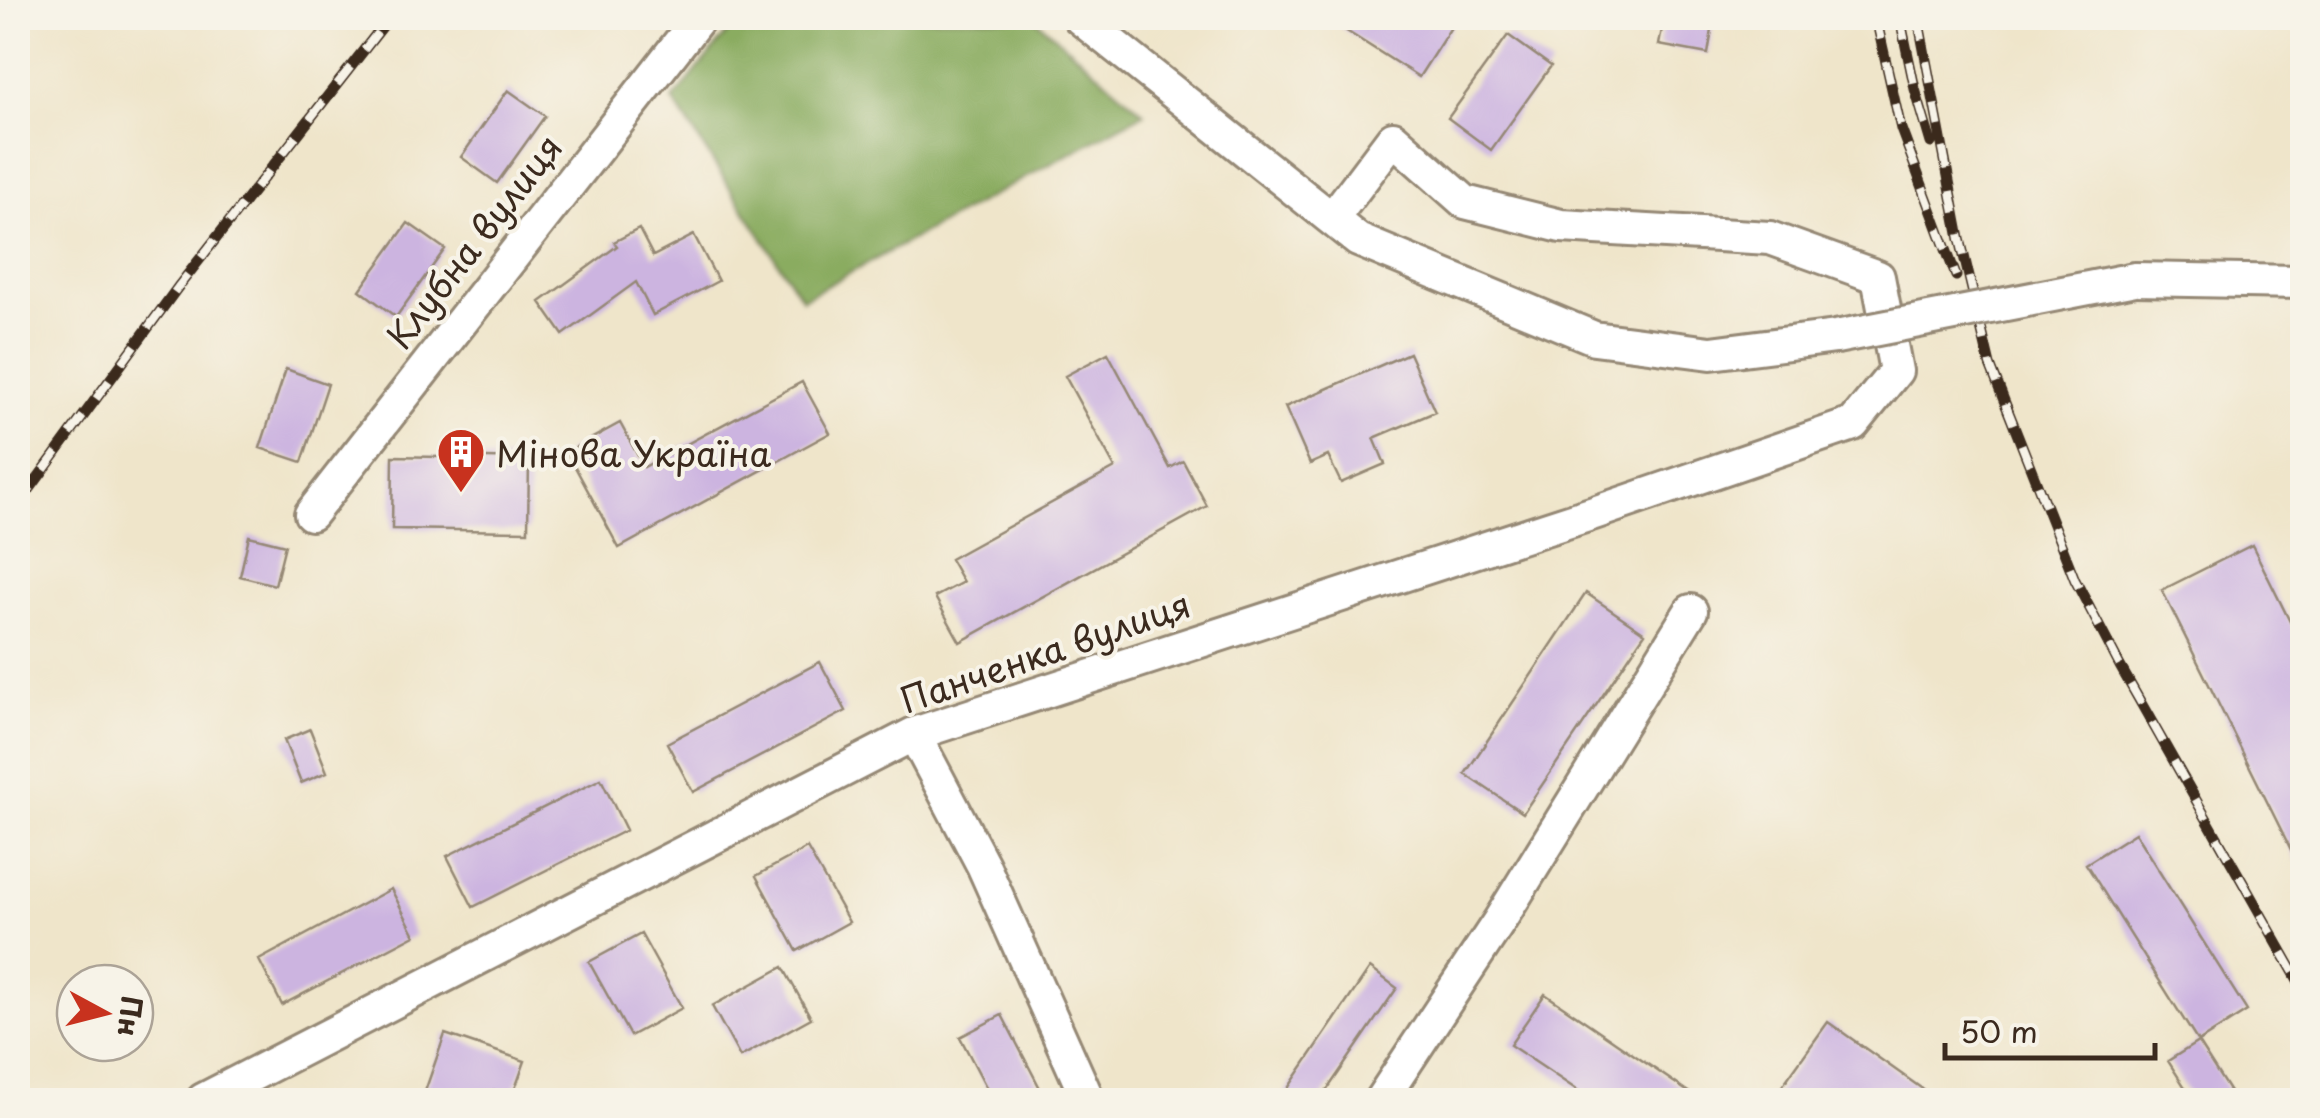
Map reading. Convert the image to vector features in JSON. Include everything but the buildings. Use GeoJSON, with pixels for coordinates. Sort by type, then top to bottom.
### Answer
{"type":"FeatureCollection","features":[{"type":"Feature","properties":{"kind":"street","name":"Клубна вулиця"},"geometry":{"type":"LineString","coordinates":[[311,514],[699,18]]}},
{"type":"Feature","properties":{"kind":"street"},"geometry":{"type":"LineString","coordinates":[[1080,18],[1358,240],[1594,338],[1712,353],[1836,337],[2135,279],[2302,282]]}},
{"type":"Feature","properties":{"kind":"street","name":"Панченка вулиця"},"geometry":{"type":"LineString","coordinates":[[203,1100],[914,734],[1594,513],[1853,424],[1896,371],[1878,277],[1770,238],[1561,226],[1465,202],[1394,138],[1332,219]]}},
{"type":"Feature","properties":{"kind":"street"},"geometry":{"type":"LineString","coordinates":[[1381,1100],[1500,920],[1691,611]]}},
{"type":"Feature","properties":{"kind":"street"},"geometry":{"type":"LineString","coordinates":[[914,734],[983,865],[1088,1100]]}},
{"type":"Feature","properties":{"kind":"green space"},"geometry":{"type":"Polygon","coordinates":[[[739,18],[1034,18],[1144,113],[802,299],[673,100],[739,18]]]}},
{"type":"Feature","properties":{"kind":"railway"},"geometry":{"type":"LineString","coordinates":[[18,505],[178,287],[389,18]]}},
{"type":"Feature","properties":{"kind":"railway"},"geometry":{"type":"LineString","coordinates":[[1876,18],[1901,129],[1956,276]]}},
{"type":"Feature","properties":{"kind":"railway"},"geometry":{"type":"LineString","coordinates":[[1900,18],[1931,143]]}},
{"type":"Feature","properties":{"kind":"railway"},"geometry":{"type":"LineString","coordinates":[[1918,18],[1960,239],[1990,365],[2075,580],[2302,987]]}},
{"type":"Feature","properties":{"kind":"place","name":"Мінова Україна"},"geometry":{"type":"Point","coordinates":[461,494]}}]}
